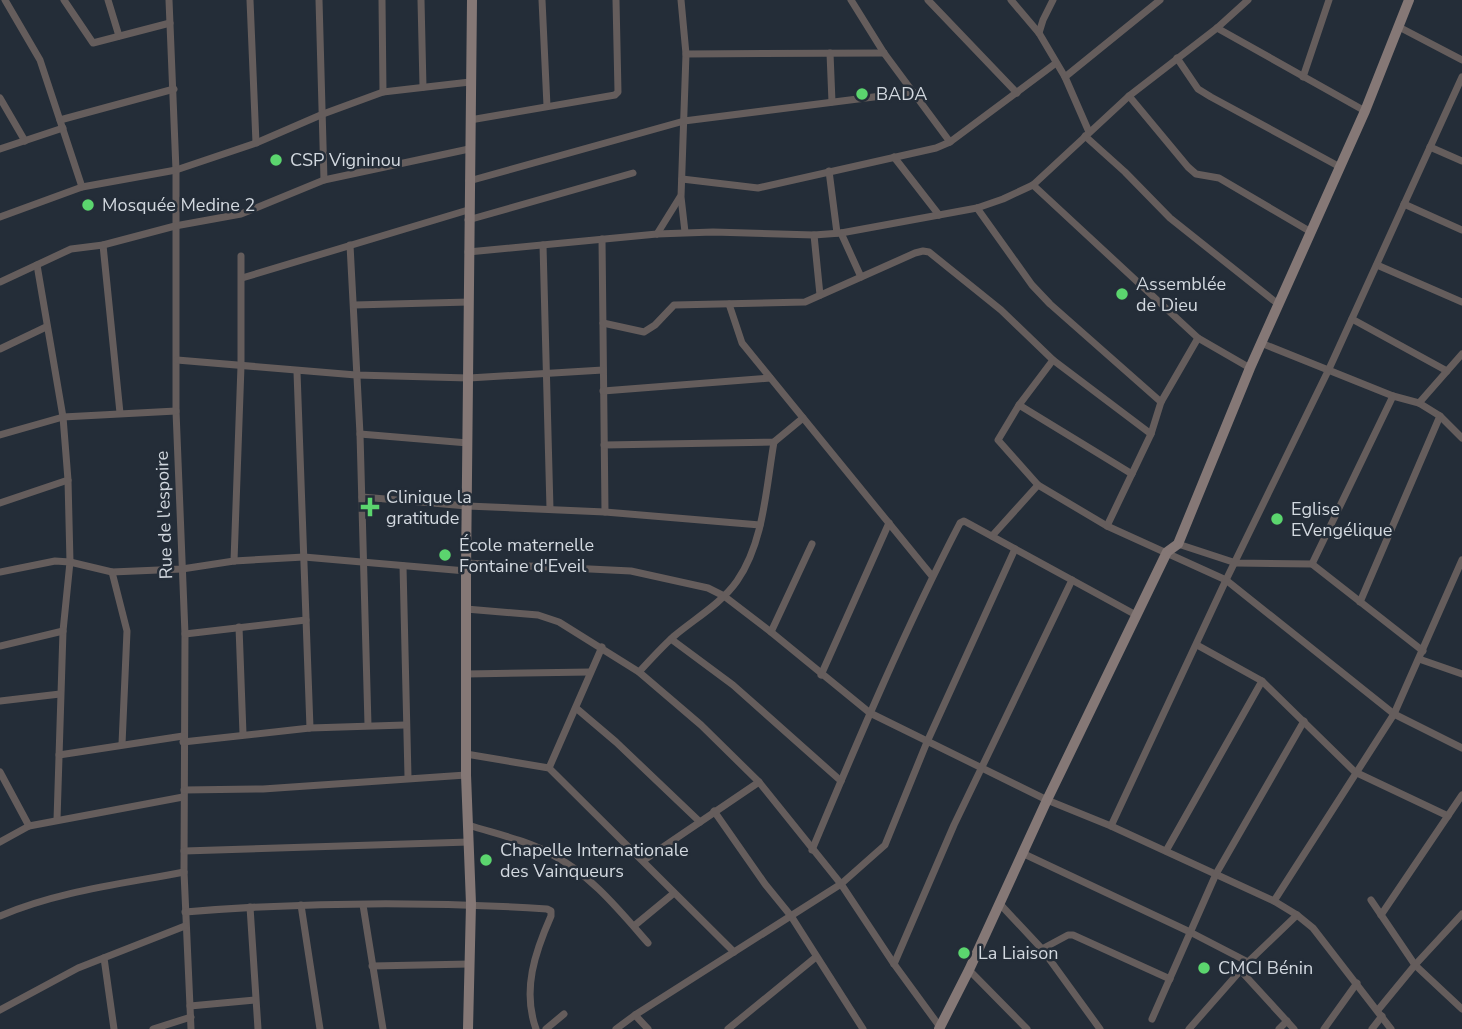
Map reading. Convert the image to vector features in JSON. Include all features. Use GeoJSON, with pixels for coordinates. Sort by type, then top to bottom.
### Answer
{"type":"FeatureCollection","features":[{"type":"Feature","properties":{"kind":"main road"},"geometry":{"type":"LineString","coordinates":[[468,1029],[471,904],[466,775],[466,567],[472,0]]}},
{"type":"Feature","properties":{"kind":"main road"},"geometry":{"type":"LineString","coordinates":[[939,1028],[1167,552],[1178,544],[1250,368],[1365,111],[1409,0]]}},
{"type":"Feature","properties":{"kind":"street"},"geometry":{"type":"LineString","coordinates":[[5,0],[40,60],[82,187]]}},
{"type":"Feature","properties":{"kind":"street"},"geometry":{"type":"LineString","coordinates":[[64,0],[91,43],[170,23]]}},
{"type":"Feature","properties":{"kind":"street"},"geometry":{"type":"LineString","coordinates":[[108,0],[119,36]]}},
{"type":"Feature","properties":{"kind":"street","name":"Rue de l'espoire"},"geometry":{"type":"LineString","coordinates":[[169,0],[176,170],[176,411],[185,634],[185,926],[191,1029]]}},
{"type":"Feature","properties":{"kind":"street"},"geometry":{"type":"LineString","coordinates":[[250,0],[256,143]]}},
{"type":"Feature","properties":{"kind":"street"},"geometry":{"type":"LineString","coordinates":[[320,0],[324,180]]}},
{"type":"Feature","properties":{"kind":"street"},"geometry":{"type":"LineString","coordinates":[[382,0],[383,92]]}},
{"type":"Feature","properties":{"kind":"street"},"geometry":{"type":"LineString","coordinates":[[421,0],[423,87]]}},
{"type":"Feature","properties":{"kind":"street"},"geometry":{"type":"LineString","coordinates":[[542,0],[547,106]]}},
{"type":"Feature","properties":{"kind":"street"},"geometry":{"type":"LineString","coordinates":[[470,120],[610,97],[617,93],[616,0]]}},
{"type":"Feature","properties":{"kind":"street"},"geometry":{"type":"LineString","coordinates":[[681,0],[686,54],[681,197],[685,232]]}},
{"type":"Feature","properties":{"kind":"street"},"geometry":{"type":"LineString","coordinates":[[851,0],[884,53],[950,142]]}},
{"type":"Feature","properties":{"kind":"street"},"geometry":{"type":"LineString","coordinates":[[928,0],[1017,93]]}},
{"type":"Feature","properties":{"kind":"street"},"geometry":{"type":"LineString","coordinates":[[1011,0],[1039,33],[1065,77],[1087,134],[1170,218],[1278,304]]}},
{"type":"Feature","properties":{"kind":"street"},"geometry":{"type":"LineString","coordinates":[[1039,33],[1053,0]]}},
{"type":"Feature","properties":{"kind":"street"},"geometry":{"type":"LineString","coordinates":[[1065,77],[1160,0]]}},
{"type":"Feature","properties":{"kind":"street"},"geometry":{"type":"LineString","coordinates":[[468,252],[685,232],[814,235],[839,233],[977,208],[1003,200],[1033,185],[1129,96],[1217,28],[1248,0]]}},
{"type":"Feature","properties":{"kind":"street"},"geometry":{"type":"LineString","coordinates":[[1303,77],[1329,0]]}},
{"type":"Feature","properties":{"kind":"street"},"geometry":{"type":"LineString","coordinates":[[1399,27],[1462,60]]}},
{"type":"Feature","properties":{"kind":"street"},"geometry":{"type":"LineString","coordinates":[[1217,28],[1365,111]]}},
{"type":"Feature","properties":{"kind":"street"},"geometry":{"type":"LineString","coordinates":[[830,53],[832,102]]}},
{"type":"Feature","properties":{"kind":"street"},"geometry":{"type":"LineString","coordinates":[[686,54],[884,53]]}},
{"type":"Feature","properties":{"kind":"street"},"geometry":{"type":"LineString","coordinates":[[1177,58],[1198,89],[1340,167]]}},
{"type":"Feature","properties":{"kind":"street"},"geometry":{"type":"LineString","coordinates":[[682,179],[758,188],[936,148],[950,142],[1056,63]]}},
{"type":"Feature","properties":{"kind":"street"},"geometry":{"type":"LineString","coordinates":[[1111,826],[1226,580],[1329,369],[1462,76]]}},
{"type":"Feature","properties":{"kind":"street"},"geometry":{"type":"LineString","coordinates":[[0,217],[82,187],[176,170],[256,143],[383,92],[470,82]]}},
{"type":"Feature","properties":{"kind":"street"},"geometry":{"type":"LineString","coordinates":[[0,149],[61,124],[174,89]]}},
{"type":"Feature","properties":{"kind":"street"},"geometry":{"type":"LineString","coordinates":[[469,181],[684,121],[913,92]]}},
{"type":"Feature","properties":{"kind":"street"},"geometry":{"type":"LineString","coordinates":[[1129,96],[1196,174],[1219,177],[1311,232]]}},
{"type":"Feature","properties":{"kind":"street"},"geometry":{"type":"LineString","coordinates":[[0,98],[25,141]]}},
{"type":"Feature","properties":{"kind":"street"},"geometry":{"type":"LineString","coordinates":[[1430,147],[1462,161]]}},
{"type":"Feature","properties":{"kind":"street"},"geometry":{"type":"LineString","coordinates":[[0,282],[71,249],[103,245],[175,226],[252,211],[324,180],[469,149]]}},
{"type":"Feature","properties":{"kind":"street"},"geometry":{"type":"LineString","coordinates":[[894,157],[939,215]]}},
{"type":"Feature","properties":{"kind":"street"},"geometry":{"type":"LineString","coordinates":[[829,171],[839,233],[861,276]]}},
{"type":"Feature","properties":{"kind":"street"},"geometry":{"type":"LineString","coordinates":[[242,278],[350,245],[633,173]]}},
{"type":"Feature","properties":{"kind":"street"},"geometry":{"type":"LineString","coordinates":[[1033,185],[1198,338],[1250,368]]}},
{"type":"Feature","properties":{"kind":"street"},"geometry":{"type":"LineString","coordinates":[[657,234],[681,197]]}},
{"type":"Feature","properties":{"kind":"street"},"geometry":{"type":"LineString","coordinates":[[1404,204],[1462,230]]}},
{"type":"Feature","properties":{"kind":"street"},"geometry":{"type":"LineString","coordinates":[[977,208],[1032,285],[1050,304],[1161,402]]}},
{"type":"Feature","properties":{"kind":"street"},"geometry":{"type":"LineString","coordinates":[[814,235],[820,295]]}},
{"type":"Feature","properties":{"kind":"street"},"geometry":{"type":"LineString","coordinates":[[602,239],[605,512]]}},
{"type":"Feature","properties":{"kind":"street"},"geometry":{"type":"LineString","coordinates":[[103,245],[120,413]]}},
{"type":"Feature","properties":{"kind":"street"},"geometry":{"type":"LineString","coordinates":[[350,245],[360,434],[368,725]]}},
{"type":"Feature","properties":{"kind":"street"},"geometry":{"type":"LineString","coordinates":[[543,245],[550,509]]}},
{"type":"Feature","properties":{"kind":"street"},"geometry":{"type":"LineString","coordinates":[[603,323],[644,332],[655,325],[674,305],[805,302],[915,253],[929,252],[1001,310],[1053,360],[1151,434]]}},
{"type":"Feature","properties":{"kind":"street"},"geometry":{"type":"LineString","coordinates":[[234,561],[242,366],[241,256]]}},
{"type":"Feature","properties":{"kind":"street"},"geometry":{"type":"LineString","coordinates":[[37,265],[63,417],[68,480],[70,562],[63,631],[57,820]]}},
{"type":"Feature","properties":{"kind":"street"},"geometry":{"type":"LineString","coordinates":[[1377,265],[1462,302]]}},
{"type":"Feature","properties":{"kind":"street"},"geometry":{"type":"LineString","coordinates":[[354,305],[469,302]]}},
{"type":"Feature","properties":{"kind":"street"},"geometry":{"type":"LineString","coordinates":[[729,303],[739,337],[932,576]]}},
{"type":"Feature","properties":{"kind":"street"},"geometry":{"type":"LineString","coordinates":[[1352,319],[1447,371]]}},
{"type":"Feature","properties":{"kind":"street"},"geometry":{"type":"LineString","coordinates":[[0,349],[46,327]]}},
{"type":"Feature","properties":{"kind":"street"},"geometry":{"type":"LineString","coordinates":[[1107,527],[1151,434],[1161,402],[1198,338]]}},
{"type":"Feature","properties":{"kind":"street"},"geometry":{"type":"LineString","coordinates":[[1261,343],[1394,396],[1419,403],[1440,416],[1462,438]]}},
{"type":"Feature","properties":{"kind":"street"},"geometry":{"type":"LineString","coordinates":[[1419,403],[1462,354]]}},
{"type":"Feature","properties":{"kind":"street"},"geometry":{"type":"LineString","coordinates":[[177,360],[356,376],[468,378],[603,370]]}},
{"type":"Feature","properties":{"kind":"street"},"geometry":{"type":"LineString","coordinates":[[1053,360],[1019,405],[998,440],[1038,485],[1107,527],[1226,580],[1394,714],[1462,748]]}},
{"type":"Feature","properties":{"kind":"street"},"geometry":{"type":"LineString","coordinates":[[297,372],[310,728]]}},
{"type":"Feature","properties":{"kind":"street"},"geometry":{"type":"LineString","coordinates":[[603,391],[771,378]]}},
{"type":"Feature","properties":{"kind":"street"},"geometry":{"type":"LineString","coordinates":[[1312,564],[1394,396]]}},
{"type":"Feature","properties":{"kind":"street"},"geometry":{"type":"LineString","coordinates":[[1019,405],[1132,474]]}},
{"type":"Feature","properties":{"kind":"street"},"geometry":{"type":"LineString","coordinates":[[0,435],[63,417],[176,411]]}},
{"type":"Feature","properties":{"kind":"street"},"geometry":{"type":"LineString","coordinates":[[1360,602],[1440,416]]}},
{"type":"Feature","properties":{"kind":"street"},"geometry":{"type":"LineString","coordinates":[[604,445],[774,442],[803,418]]}},
{"type":"Feature","properties":{"kind":"street"},"geometry":{"type":"LineString","coordinates":[[360,434],[468,443]]}},
{"type":"Feature","properties":{"kind":"street"},"geometry":{"type":"LineString","coordinates":[[639,671],[671,639],[724,596],[744,569],[760,525],[774,442]]}},
{"type":"Feature","properties":{"kind":"street"},"geometry":{"type":"LineString","coordinates":[[0,503],[68,480]]}},
{"type":"Feature","properties":{"kind":"street"},"geometry":{"type":"LineString","coordinates":[[992,536],[1038,485]]}},
{"type":"Feature","properties":{"kind":"street"},"geometry":{"type":"LineString","coordinates":[[362,497],[760,525]]}},
{"type":"Feature","properties":{"kind":"street"},"geometry":{"type":"LineString","coordinates":[[812,850],[932,576],[960,523],[964,521],[1136,615]]}},
{"type":"Feature","properties":{"kind":"street"},"geometry":{"type":"LineString","coordinates":[[821,675],[889,523]]}},
{"type":"Feature","properties":{"kind":"street"},"geometry":{"type":"LineString","coordinates":[[771,632],[812,544]]}},
{"type":"Feature","properties":{"kind":"street"},"geometry":{"type":"LineString","coordinates":[[1178,544],[1236,564],[1312,564],[1423,651]]}},
{"type":"Feature","properties":{"kind":"street"},"geometry":{"type":"LineString","coordinates":[[616,1029],[841,884],[887,842],[927,742],[1015,549]]}},
{"type":"Feature","properties":{"kind":"street"},"geometry":{"type":"LineString","coordinates":[[0,572],[29,565],[70,562],[112,572],[181,569],[234,561],[304,557],[403,566],[631,571],[692,583],[724,596],[870,713],[1047,800],[1166,851],[1297,915],[1313,928],[1391,1029]]}},
{"type":"Feature","properties":{"kind":"street"},"geometry":{"type":"LineString","coordinates":[[1273,901],[1394,714],[1462,560]]}},
{"type":"Feature","properties":{"kind":"street"},"geometry":{"type":"LineString","coordinates":[[403,566],[408,777]]}},
{"type":"Feature","properties":{"kind":"street"},"geometry":{"type":"LineString","coordinates":[[112,572],[127,631],[121,744]]}},
{"type":"Feature","properties":{"kind":"street"},"geometry":{"type":"LineString","coordinates":[[894,964],[954,825],[1072,580]]}},
{"type":"Feature","properties":{"kind":"street"},"geometry":{"type":"LineString","coordinates":[[466,609],[521,612],[549,617],[639,671],[701,725],[759,782],[841,884],[939,1028]]}},
{"type":"Feature","properties":{"kind":"street"},"geometry":{"type":"LineString","coordinates":[[185,634],[306,620]]}},
{"type":"Feature","properties":{"kind":"street"},"geometry":{"type":"LineString","coordinates":[[239,627],[243,734]]}},
{"type":"Feature","properties":{"kind":"street"},"geometry":{"type":"LineString","coordinates":[[0,646],[63,631]]}},
{"type":"Feature","properties":{"kind":"street"},"geometry":{"type":"LineString","coordinates":[[671,639],[733,685],[841,781]]}},
{"type":"Feature","properties":{"kind":"street"},"geometry":{"type":"LineString","coordinates":[[1197,645],[1262,681],[1355,772],[1448,816]]}},
{"type":"Feature","properties":{"kind":"street"},"geometry":{"type":"LineString","coordinates":[[549,768],[602,647]]}},
{"type":"Feature","properties":{"kind":"street"},"geometry":{"type":"LineString","coordinates":[[1419,659],[1462,674]]}},
{"type":"Feature","properties":{"kind":"street"},"geometry":{"type":"LineString","coordinates":[[466,674],[590,673]]}},
{"type":"Feature","properties":{"kind":"street"},"geometry":{"type":"LineString","coordinates":[[1166,851],[1262,681]]}},
{"type":"Feature","properties":{"kind":"street"},"geometry":{"type":"LineString","coordinates":[[0,701],[60,694]]}},
{"type":"Feature","properties":{"kind":"street"},"geometry":{"type":"LineString","coordinates":[[576,708],[626,751],[700,822]]}},
{"type":"Feature","properties":{"kind":"street"},"geometry":{"type":"LineString","coordinates":[[1152,1019],[1216,874],[1304,721]]}},
{"type":"Feature","properties":{"kind":"street"},"geometry":{"type":"LineString","coordinates":[[58,755],[121,744],[310,728],[405,725]]}},
{"type":"Feature","properties":{"kind":"street"},"geometry":{"type":"LineString","coordinates":[[466,754],[549,768],[734,952]]}},
{"type":"Feature","properties":{"kind":"street"},"geometry":{"type":"LineString","coordinates":[[0,772],[29,826]]}},
{"type":"Feature","properties":{"kind":"street"},"geometry":{"type":"LineString","coordinates":[[0,842],[29,826],[183,793],[466,775]]}},
{"type":"Feature","properties":{"kind":"street"},"geometry":{"type":"LineString","coordinates":[[644,860],[759,782]]}},
{"type":"Feature","properties":{"kind":"street"},"geometry":{"type":"LineString","coordinates":[[1381,915],[1462,795]]}},
{"type":"Feature","properties":{"kind":"street"},"geometry":{"type":"LineString","coordinates":[[714,811],[791,916],[863,1029]]}},
{"type":"Feature","properties":{"kind":"street"},"geometry":{"type":"LineString","coordinates":[[468,825],[534,846],[559,858],[591,883],[648,943]]}},
{"type":"Feature","properties":{"kind":"street"},"geometry":{"type":"LineString","coordinates":[[184,851],[469,842]]}},
{"type":"Feature","properties":{"kind":"street"},"geometry":{"type":"LineString","coordinates":[[1022,853],[1248,962]]}},
{"type":"Feature","properties":{"kind":"street"},"geometry":{"type":"LineString","coordinates":[[0,916],[36,903],[88,890],[184,872]]}},
{"type":"Feature","properties":{"kind":"street"},"geometry":{"type":"LineString","coordinates":[[634,926],[674,893]]}},
{"type":"Feature","properties":{"kind":"street"},"geometry":{"type":"LineString","coordinates":[[1371,900],[1415,965],[1462,1009]]}},
{"type":"Feature","properties":{"kind":"street"},"geometry":{"type":"LineString","coordinates":[[999,903],[1042,949],[1100,1029]]}},
{"type":"Feature","properties":{"kind":"street"},"geometry":{"type":"LineString","coordinates":[[185,912],[301,905],[471,904],[547,909],[551,911],[532,967],[530,988],[529,1001],[536,1029]]}},
{"type":"Feature","properties":{"kind":"street"},"geometry":{"type":"LineString","coordinates":[[301,905],[320,1029]]}},
{"type":"Feature","properties":{"kind":"street"},"geometry":{"type":"LineString","coordinates":[[363,905],[383,1029]]}},
{"type":"Feature","properties":{"kind":"street"},"geometry":{"type":"LineString","coordinates":[[250,907],[258,1029]]}},
{"type":"Feature","properties":{"kind":"street"},"geometry":{"type":"LineString","coordinates":[[1372,1029],[1380,1013],[1415,965],[1462,914]]}},
{"type":"Feature","properties":{"kind":"street"},"geometry":{"type":"LineString","coordinates":[[1189,1029],[1248,962],[1297,915]]}},
{"type":"Feature","properties":{"kind":"street"},"geometry":{"type":"LineString","coordinates":[[0,1010],[53,980],[185,926]]}},
{"type":"Feature","properties":{"kind":"street"},"geometry":{"type":"LineString","coordinates":[[1042,949],[1073,935],[1170,979]]}},
{"type":"Feature","properties":{"kind":"street"},"geometry":{"type":"LineString","coordinates":[[728,1029],[816,957]]}},
{"type":"Feature","properties":{"kind":"street"},"geometry":{"type":"LineString","coordinates":[[104,958],[114,1029]]}},
{"type":"Feature","properties":{"kind":"street"},"geometry":{"type":"LineString","coordinates":[[372,966],[470,964]]}},
{"type":"Feature","properties":{"kind":"street"},"geometry":{"type":"LineString","coordinates":[[969,970],[1027,1029]]}},
{"type":"Feature","properties":{"kind":"street"},"geometry":{"type":"LineString","coordinates":[[1241,971],[1294,1029]]}},
{"type":"Feature","properties":{"kind":"street"},"geometry":{"type":"LineString","coordinates":[[1324,1029],[1357,982]]}},
{"type":"Feature","properties":{"kind":"street"},"geometry":{"type":"LineString","coordinates":[[190,1006],[255,1000]]}},
{"type":"Feature","properties":{"kind":"street"},"geometry":{"type":"LineString","coordinates":[[546,1029],[564,1014]]}},
{"type":"Feature","properties":{"kind":"street"},"geometry":{"type":"LineString","coordinates":[[635,1015],[648,1029]]}},
{"type":"Feature","properties":{"kind":"street"},"geometry":{"type":"LineString","coordinates":[[153,1029],[191,1017]]}},
{"type":"Feature","properties":{"kind":"street"},"geometry":{"type":"LineString","coordinates":[[1279,1029],[1287,1021]]}},
{"type":"Feature","properties":{"kind":"place","name":"BADA"},"geometry":{"type":"Point","coordinates":[862,94]}},
{"type":"Feature","properties":{"kind":"place","name":"CSP Vigninou"},"geometry":{"type":"Point","coordinates":[276,160]}},
{"type":"Feature","properties":{"kind":"place","name":"Mosquée Medine 2"},"geometry":{"type":"Point","coordinates":[88,205]}},
{"type":"Feature","properties":{"kind":"place","name":"Assemblée de Dieu"},"geometry":{"type":"Point","coordinates":[1122,294]}},
{"type":"Feature","properties":{"kind":"place","name":"Clinique la gratitude"},"geometry":{"type":"Point","coordinates":[370,507]}},
{"type":"Feature","properties":{"kind":"place","name":"Eglise EVengélique"},"geometry":{"type":"Point","coordinates":[1277,519]}},
{"type":"Feature","properties":{"kind":"place","name":"École maternelle Fontaine d'Eveil"},"geometry":{"type":"Point","coordinates":[445,555]}},
{"type":"Feature","properties":{"kind":"place","name":"Chapelle Internationale des Vainqueurs"},"geometry":{"type":"Point","coordinates":[486,860]}},
{"type":"Feature","properties":{"kind":"place","name":"La Liaison"},"geometry":{"type":"Point","coordinates":[964,953]}},
{"type":"Feature","properties":{"kind":"place","name":"CMCI Bénin"},"geometry":{"type":"Point","coordinates":[1204,968]}}]}
